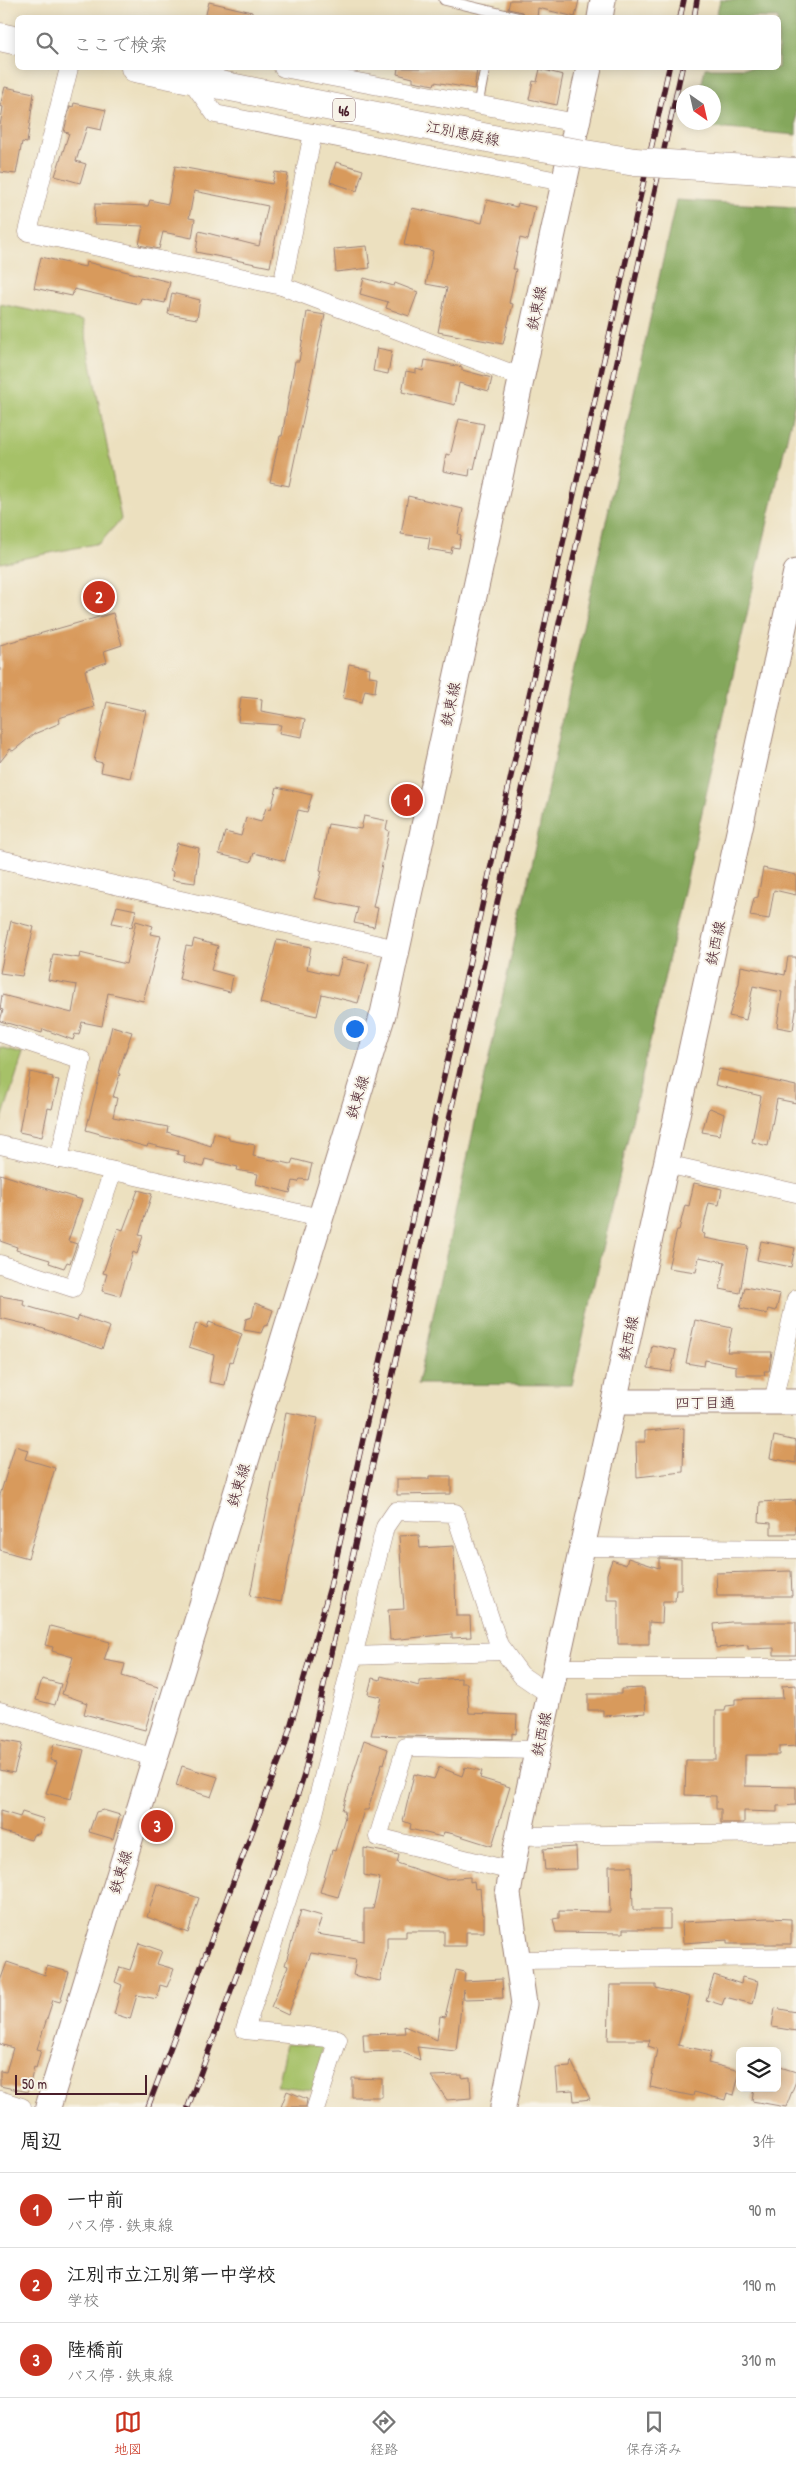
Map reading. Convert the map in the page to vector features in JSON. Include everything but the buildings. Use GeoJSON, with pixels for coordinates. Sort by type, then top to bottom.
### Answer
{"type":"FeatureCollection","features":[{"type":"Feature","properties":{"kind":"main road"},"geometry":{"type":"LineString","coordinates":[[0,37],[15,40]]}},
{"type":"Feature","properties":{"kind":"main road","name":"江別恵庭線"},"geometry":{"type":"LineString","coordinates":[[144,70],[498,140],[635,162],[796,172]]}},
{"type":"Feature","properties":{"kind":"street"},"geometry":{"type":"LineString","coordinates":[[600,15],[603,0]]}},
{"type":"Feature","properties":{"kind":"street"},"geometry":{"type":"LineString","coordinates":[[68,70],[28,232],[282,286],[521,377]]}},
{"type":"Feature","properties":{"kind":"street"},"geometry":{"type":"LineString","coordinates":[[211,70],[191,80],[215,114],[563,182]]}},
{"type":"Feature","properties":{"kind":"street"},"geometry":{"type":"LineString","coordinates":[[294,70],[577,122]]}},
{"type":"Feature","properties":{"kind":"street","name":"鉄東線"},"geometry":{"type":"LineString","coordinates":[[48,2107],[383,1014],[589,70]]}},
{"type":"Feature","properties":{"kind":"street"},"geometry":{"type":"LineString","coordinates":[[282,286],[313,133]]}},
{"type":"Feature","properties":{"kind":"street","name":"鉄西線"},"geometry":{"type":"LineString","coordinates":[[503,2107],[524,2004],[508,1894],[512,1871],[666,1164],[789,639],[796,572]]}},
{"type":"Feature","properties":{"kind":"street"},"geometry":{"type":"LineString","coordinates":[[0,859],[397,950]]}},
{"type":"Feature","properties":{"kind":"street"},"geometry":{"type":"LineString","coordinates":[[0,1033],[82,1060],[59,1159]]}},
{"type":"Feature","properties":{"kind":"street"},"geometry":{"type":"LineString","coordinates":[[0,1145],[320,1218]]}},
{"type":"Feature","properties":{"kind":"street"},"geometry":{"type":"LineString","coordinates":[[666,1164],[796,1193]]}},
{"type":"Feature","properties":{"kind":"street"},"geometry":{"type":"LineString","coordinates":[[0,1264],[73,1288],[113,1171]]}},
{"type":"Feature","properties":{"kind":"street"},"geometry":{"type":"LineString","coordinates":[[784,1402],[796,1299]]}},
{"type":"Feature","properties":{"kind":"street","name":"四丁目通"},"geometry":{"type":"LineString","coordinates":[[614,1402],[784,1402]]}},
{"type":"Feature","properties":{"kind":"street"},"geometry":{"type":"LineString","coordinates":[[316,2107],[338,2039],[245,2030],[311,1826],[385,1527],[396,1511],[455,1513],[499,1645],[521,1675],[550,1695]]}},
{"type":"Feature","properties":{"kind":"street"},"geometry":{"type":"LineString","coordinates":[[582,1547],[796,1549]]}},
{"type":"Feature","properties":{"kind":"street"},"geometry":{"type":"LineString","coordinates":[[353,1656],[503,1651]]}},
{"type":"Feature","properties":{"kind":"street"},"geometry":{"type":"LineString","coordinates":[[556,1668],[796,1668]]}},
{"type":"Feature","properties":{"kind":"street"},"geometry":{"type":"LineString","coordinates":[[0,1710],[155,1758]]}},
{"type":"Feature","properties":{"kind":"street"},"geometry":{"type":"LineString","coordinates":[[512,1871],[378,1837],[406,1747],[538,1750]]}},
{"type":"Feature","properties":{"kind":"street"},"geometry":{"type":"LineString","coordinates":[[519,1836],[796,1833]]}},
{"type":"Feature","properties":{"kind":"street"},"geometry":{"type":"LineString","coordinates":[[518,1960],[796,1957]]}},
{"type":"Feature","properties":{"kind":"street"},"geometry":{"type":"LineString","coordinates":[[0,2100],[22,2107]]}},
{"type":"Feature","properties":{"kind":"lane"},"geometry":{"type":"LineString","coordinates":[[444,0],[496,15]]}},
{"type":"Feature","properties":{"kind":"lane"},"geometry":{"type":"LineString","coordinates":[[478,104],[485,70]]}},
{"type":"Feature","properties":{"kind":"green space"},"geometry":{"type":"Polygon","coordinates":[[[720,0],[796,0],[796,135],[721,129],[721,85],[701,85],[705,70],[781,70],[781,15],[716,15],[720,0]]]}},
{"type":"Feature","properties":{"kind":"green space"},"geometry":{"type":"Polygon","coordinates":[[[676,200],[796,207],[796,398],[572,1385],[418,1384],[676,200]]]}},
{"type":"Feature","properties":{"kind":"green space"},"geometry":{"type":"Polygon","coordinates":[[[0,304],[83,321],[121,519],[100,543],[0,563],[0,304]]]}},
{"type":"Feature","properties":{"kind":"green space"},"geometry":{"type":"Polygon","coordinates":[[[0,1048],[23,1054],[0,1125],[0,1048]]]}},
{"type":"Feature","properties":{"kind":"green space"},"geometry":{"type":"Polygon","coordinates":[[[286,2044],[323,2046],[314,2090],[277,2086],[286,2044]]]}},
{"type":"Feature","properties":{"kind":"railway"},"geometry":{"type":"LineString","coordinates":[[681,15],[684,0]]}},
{"type":"Feature","properties":{"kind":"railway"},"geometry":{"type":"LineString","coordinates":[[694,15],[697,0]]}},
{"type":"Feature","properties":{"kind":"railway"},"geometry":{"type":"LineString","coordinates":[[148,2107],[285,1745],[330,1587],[669,70]]}},
{"type":"Feature","properties":{"kind":"railway"},"geometry":{"type":"LineString","coordinates":[[188,2107],[263,1903],[304,1775],[682,70]]}},
{"type":"Feature","properties":{"kind":"place","name":"江別市立江別第一中学校"},"geometry":{"type":"Point","coordinates":[99,597]}},
{"type":"Feature","properties":{"kind":"place","name":"一中前"},"geometry":{"type":"Point","coordinates":[407,800]}},
{"type":"Feature","properties":{"kind":"place","name":"陸橋前"},"geometry":{"type":"Point","coordinates":[157,1826]}}]}
